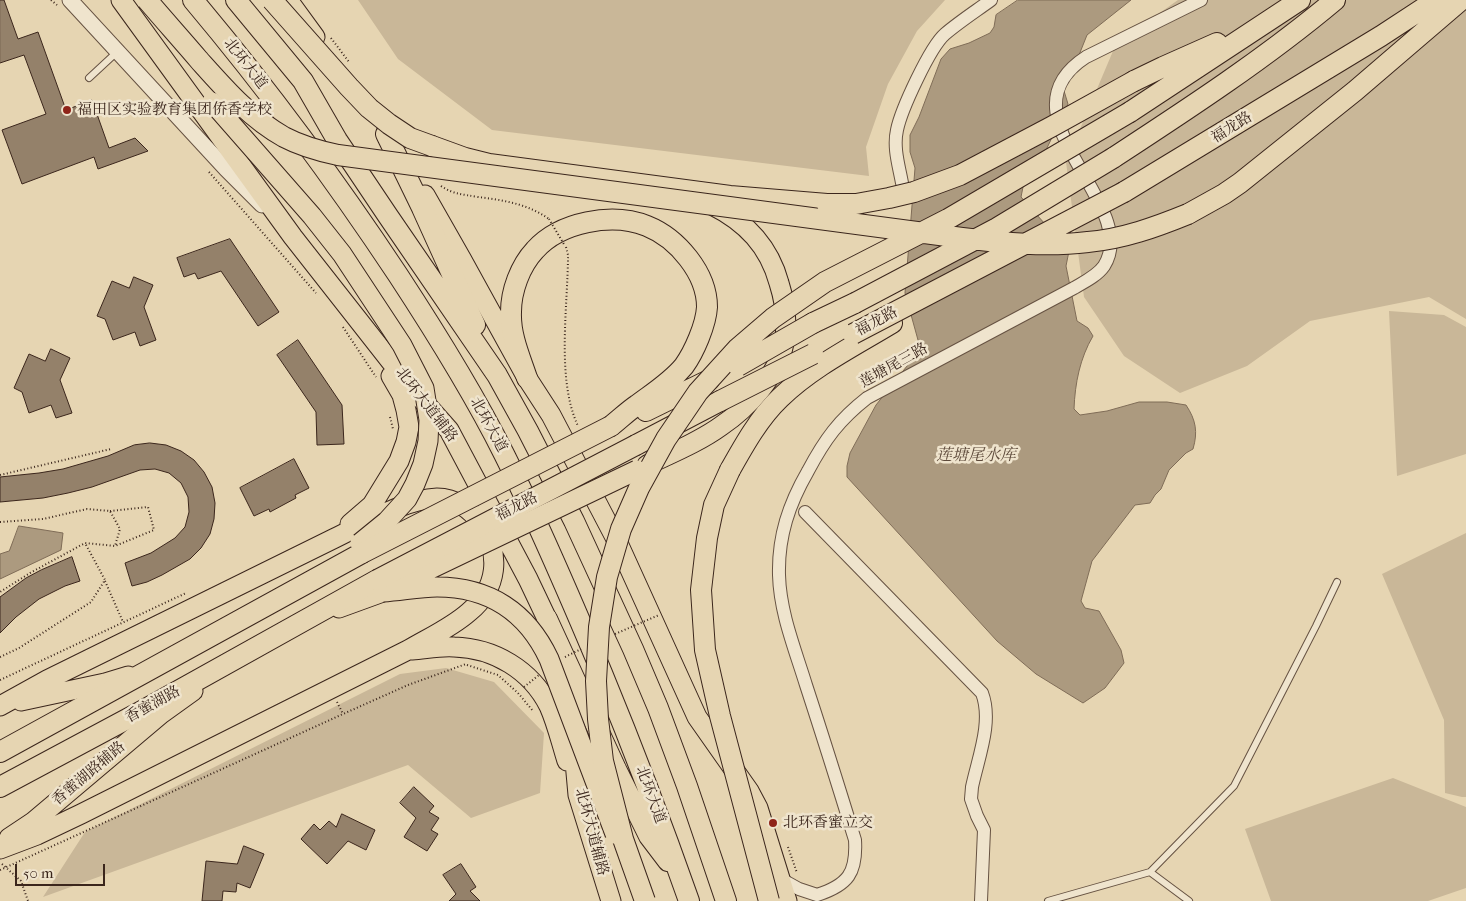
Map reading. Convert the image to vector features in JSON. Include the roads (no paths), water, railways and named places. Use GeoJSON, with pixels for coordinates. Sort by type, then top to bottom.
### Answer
{"type":"FeatureCollection","features":[{"type":"Feature","properties":{"kind":"highway"},"geometry":{"type":"LineString","coordinates":[[146,0],[216,80],[244,108],[262,123],[298,144],[312,149],[338,155],[952,237],[1017,243],[1070,243],[1108,239],[1145,230],[1188,214],[1240,183],[1355,91],[1461,0]]}},
{"type":"Feature","properties":{"kind":"highway","name":"北环大道"},"geometry":{"type":"LineString","coordinates":[[193,0],[232,46],[330,174],[434,331],[503,452],[550,549],[640,766],[689,901]]}},
{"type":"Feature","properties":{"kind":"highway"},"geometry":{"type":"LineString","coordinates":[[236,0],[303,81],[347,156],[497,375]]}},
{"type":"Feature","properties":{"kind":"highway"},"geometry":{"type":"LineString","coordinates":[[272,0],[369,108],[410,138],[465,158],[488,164],[730,196],[827,204],[856,204],[889,198],[914,192],[960,175],[1164,66],[1271,18]]}},
{"type":"Feature","properties":{"kind":"highway"},"geometry":{"type":"LineString","coordinates":[[645,901],[623,839],[603,761],[598,719],[597,672],[599,627],[607,577],[621,529],[639,488],[666,439],[698,392],[738,348],[773,318],[825,282],[948,219],[1130,112],[1300,0]]}},
{"type":"Feature","properties":{"kind":"highway","name":"福龙路"},"geometry":{"type":"LineString","coordinates":[[156,665],[288,594],[361,548],[738,366],[813,324],[997,228],[1113,158],[1218,89],[1302,27],[1335,0]]}},
{"type":"Feature","properties":{"kind":"highway","name":"福龙路"},"geometry":{"type":"LineString","coordinates":[[304,619],[380,586],[720,401],[813,354],[856,339],[943,287],[1124,192],[1364,47],[1436,0]]}},
{"type":"Feature","properties":{"kind":"highway"},"geometry":{"type":"LineString","coordinates":[[386,134],[422,208],[497,375],[574,521],[633,648],[687,786],[726,901]]}},
{"type":"Feature","properties":{"kind":"highway"},"geometry":{"type":"LineString","coordinates":[[527,378],[513,337],[511,313],[514,288],[535,250],[548,238],[570,227],[592,220],[609,219],[647,226],[667,238],[685,253],[696,269],[703,285],[707,306],[703,326],[695,346],[683,366],[659,390],[611,426]]}},
{"type":"Feature","properties":{"kind":"highway"},"geometry":{"type":"LineString","coordinates":[[769,901],[720,716],[705,650],[701,590],[707,538],[714,505],[730,470],[755,427],[779,398],[856,339]]}},
{"type":"Feature","properties":{"kind":"highway","name":"香蜜湖路"},"geometry":{"type":"LineString","coordinates":[[0,787],[142,711],[304,619]]}},
{"type":"Feature","properties":{"kind":"highway"},"geometry":{"type":"LineString","coordinates":[[547,620],[649,836],[680,877]]}},
{"type":"Feature","properties":{"kind":"highway"},"geometry":{"type":"LineString","coordinates":[[0,752],[156,665]]}},
{"type":"Feature","properties":{"kind":"main road"},"geometry":{"type":"LineString","coordinates":[[122,0],[312,216],[342,254],[402,345],[424,388],[429,420],[428,441],[423,464],[407,499],[361,548]]}},
{"type":"Feature","properties":{"kind":"main road","name":"北环大道辅路"},"geometry":{"type":"LineString","coordinates":[[122,0],[293,237],[351,324],[449,430],[528,579],[547,620],[570,697],[578,795],[611,901]]}},
{"type":"Feature","properties":{"kind":"main road"},"geometry":{"type":"LineString","coordinates":[[288,0],[386,134],[412,174],[527,378],[551,415],[618,543],[698,717],[749,791],[758,808],[789,876],[787,901]]}},
{"type":"Feature","properties":{"kind":"main road"},"geometry":{"type":"LineString","coordinates":[[380,586],[637,470],[701,438],[721,426],[753,399],[775,368],[784,343],[786,315],[777,273],[769,255],[746,226],[725,212],[676,189]]}},
{"type":"Feature","properties":{"kind":"main road"},"geometry":{"type":"LineString","coordinates":[[335,538],[372,505],[399,461],[406,442],[408,427],[402,395],[351,324]]}},
{"type":"Feature","properties":{"kind":"main road"},"geometry":{"type":"LineString","coordinates":[[0,706],[48,680],[335,538],[420,500],[438,498],[453,500],[476,516],[490,539],[494,553],[494,567],[487,590],[480,602],[453,624],[408,650],[66,821],[0,849]]}},
{"type":"Feature","properties":{"kind":"main road"},"geometry":{"type":"LineString","coordinates":[[380,586],[467,589],[497,600],[514,611],[531,628],[550,659],[611,824],[645,901]]}},
{"type":"Feature","properties":{"kind":"main road"},"geometry":{"type":"LineString","coordinates":[[408,650],[453,647],[472,648],[506,660],[519,669],[532,681],[549,706],[556,722],[578,795]]}},
{"type":"Feature","properties":{"kind":"main road","name":"香蜜湖路辅路"},"geometry":{"type":"LineString","coordinates":[[0,844],[33,822],[161,714],[251,650]]}},
{"type":"Feature","properties":{"kind":"main road"},"geometry":{"type":"LineString","coordinates":[[0,706],[105,683],[156,665]]}},
{"type":"Feature","properties":{"kind":"street"},"geometry":{"type":"LineString","coordinates":[[70,0],[226,169],[293,237]]}},
{"type":"Feature","properties":{"kind":"street"},"geometry":{"type":"LineString","coordinates":[[902,184],[896,149],[897,130],[906,104],[931,53],[944,35],[991,0]]}},
{"type":"Feature","properties":{"kind":"street","name":"莲塘尾三路"},"geometry":{"type":"LineString","coordinates":[[822,897],[840,886],[848,877],[854,865],[856,840],[785,616],[780,588],[780,552],[786,518],[792,501],[823,443],[855,407],[878,392],[1074,288],[1100,272],[1105,265],[1110,249],[1109,232],[1099,203],[1060,129],[1055,103],[1058,88],[1070,70],[1086,57],[1201,0]]}},
{"type":"Feature","properties":{"kind":"street"},"geometry":{"type":"LineString","coordinates":[[804,512],[982,693],[986,703],[987,717],[971,798],[984,830],[981,901]]}},
{"type":"Feature","properties":{"kind":"street"},"geometry":{"type":"LineString","coordinates":[[789,876],[799,889],[822,897]]}},
{"type":"Feature","properties":{"kind":"lane"},"geometry":{"type":"LineString","coordinates":[[89,78],[118,51]]}},
{"type":"Feature","properties":{"kind":"lane"},"geometry":{"type":"LineString","coordinates":[[1048,901],[1150,872],[1234,786],[1337,582]]}},
{"type":"Feature","properties":{"kind":"lane"},"geometry":{"type":"LineString","coordinates":[[1150,872],[1189,901]]}},
{"type":"Feature","properties":{"kind":"water","name":"莲塘尾水库"},"geometry":{"type":"Polygon","coordinates":[[[1018,0],[1131,0],[1087,35],[1075,65],[1061,81],[1068,104],[1035,173],[1023,187],[1021,197],[1069,251],[1066,266],[1077,321],[1088,328],[1093,336],[1079,371],[1074,409],[1080,415],[1107,411],[1139,402],[1167,402],[1186,405],[1194,421],[1196,432],[1193,449],[1186,453],[1169,470],[1161,489],[1150,503],[1135,505],[1092,561],[1081,601],[1085,608],[1099,611],[1121,650],[1124,663],[1105,688],[1083,703],[1036,674],[997,641],[847,477],[850,453],[876,405],[919,351],[918,340],[905,293],[915,168],[910,152],[910,135],[919,117],[941,59],[950,49],[990,33],[994,27],[996,15],[1018,0]]]}},
{"type":"Feature","properties":{"kind":"water"},"geometry":{"type":"Polygon","coordinates":[[[19,526],[63,533],[61,550],[0,579],[0,554],[9,551],[19,526]]]}},
{"type":"Feature","properties":{"kind":"place","name":"福田区实验教育集团侨香学校"},"geometry":{"type":"Point","coordinates":[67,110]}},
{"type":"Feature","properties":{"kind":"place","name":"北环香蜜立交"},"geometry":{"type":"Point","coordinates":[773,823]}}]}
